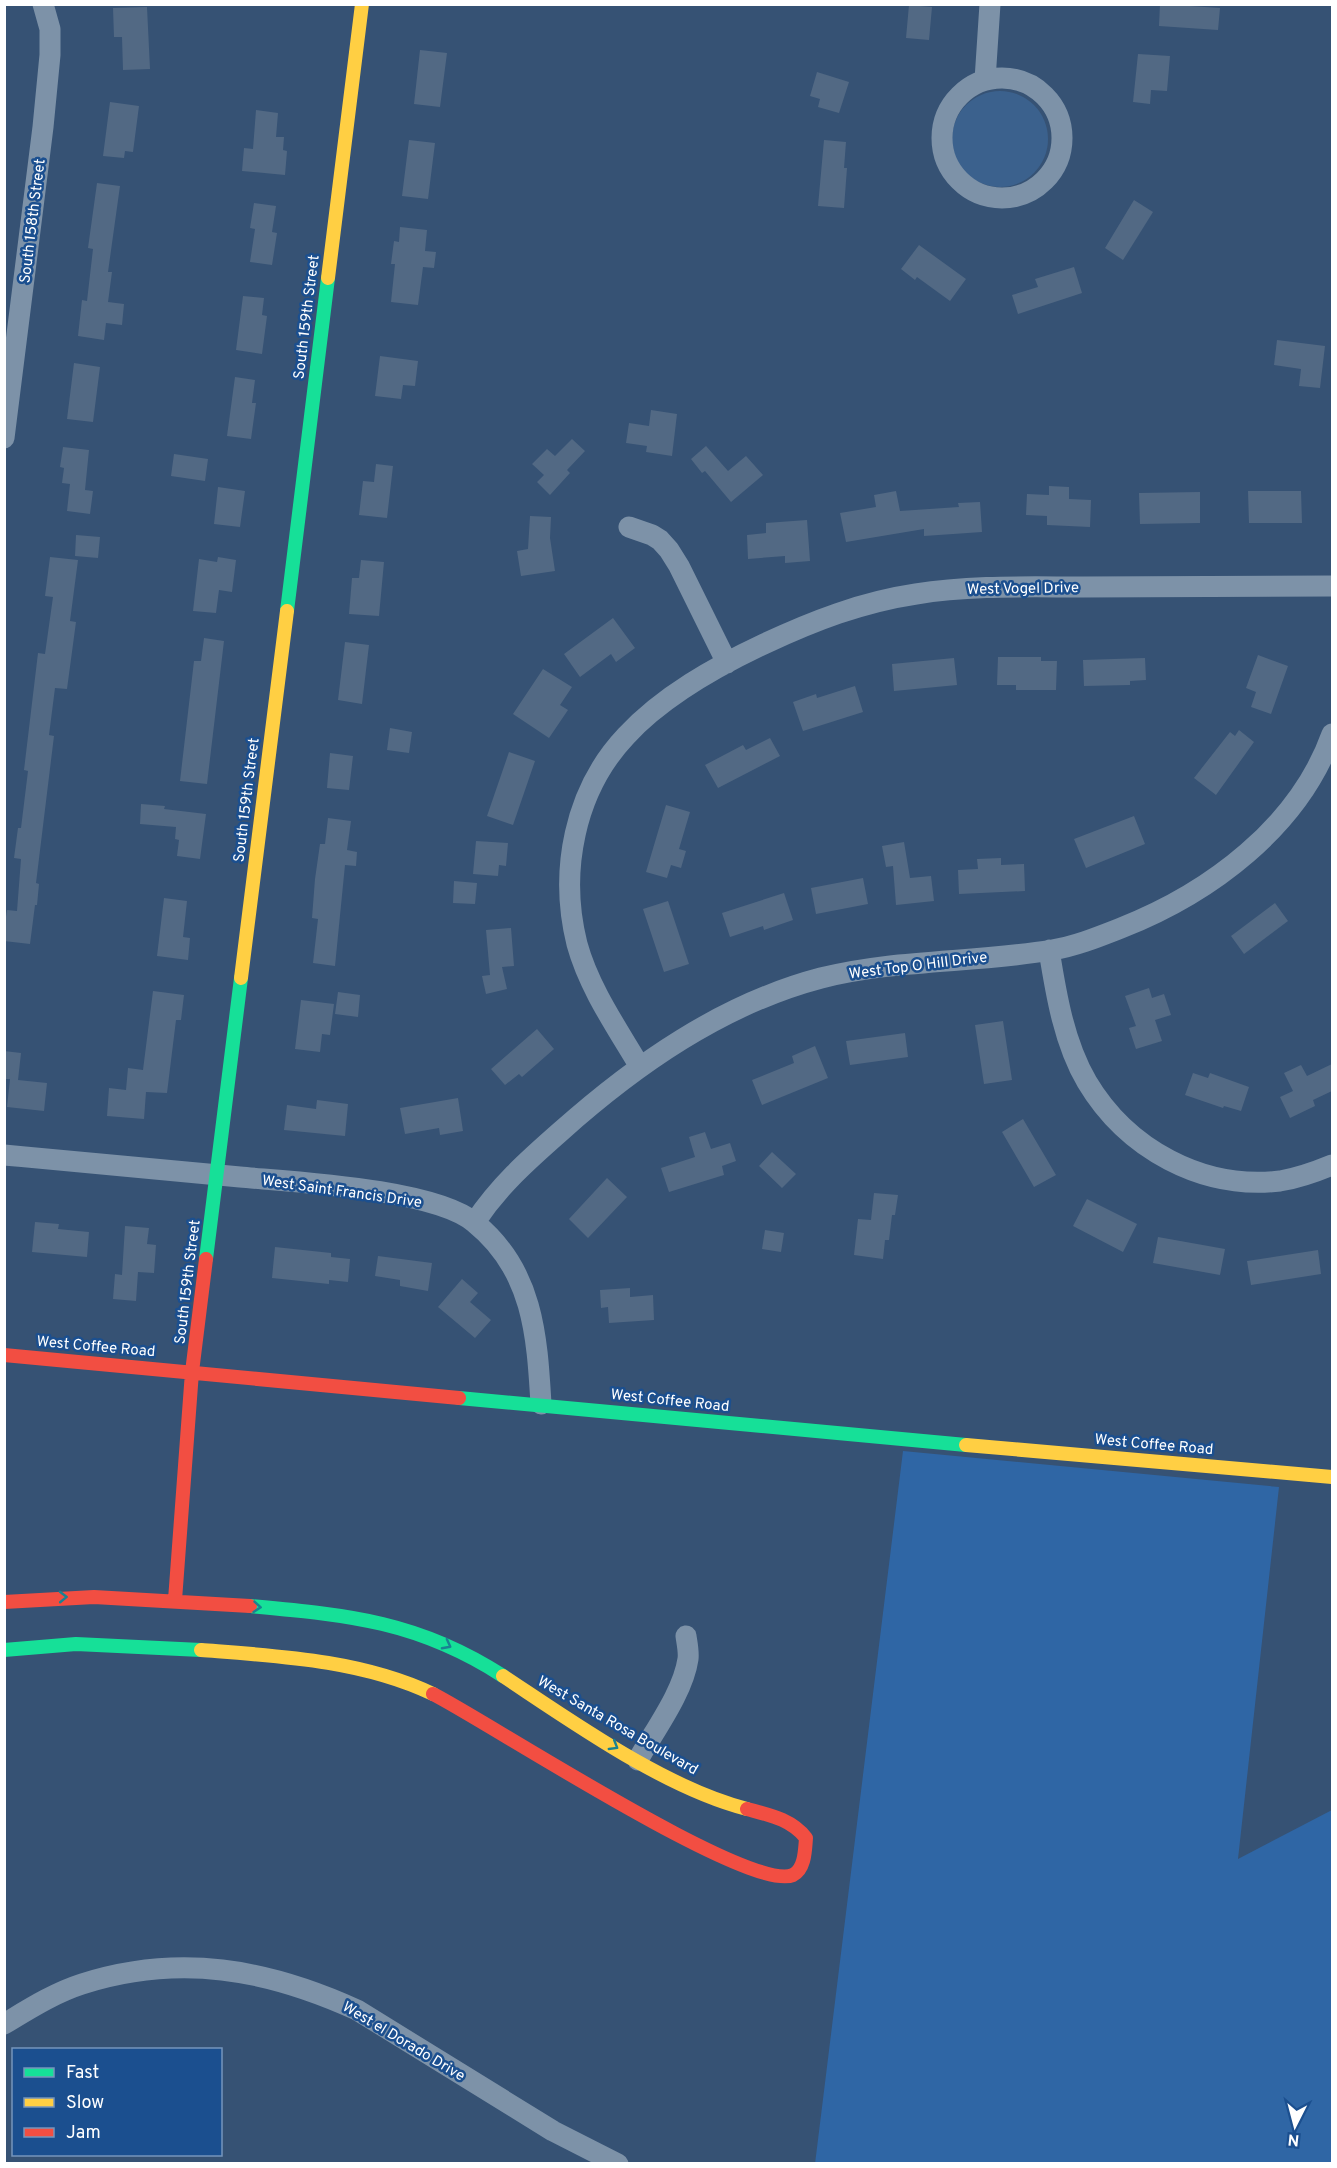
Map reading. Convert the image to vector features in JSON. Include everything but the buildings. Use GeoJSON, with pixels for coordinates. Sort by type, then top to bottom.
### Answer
{"type":"FeatureCollection","features":[{"type":"Feature","properties":{"kind":"street","name":"South 158th Street"},"geometry":{"type":"LineString","coordinates":[[4,438],[44,127],[50,29],[43,4]]}},
{"type":"Feature","properties":{"kind":"street","name":"South 159th Street"},"geometry":{"type":"LineString","coordinates":[[175,1600],[192,1372],[362,4]]}},
{"type":"Feature","properties":{"kind":"street"},"geometry":{"type":"LineString","coordinates":[[986,80],[990,4]]}},
{"type":"Feature","properties":{"kind":"street"},"geometry":{"type":"LineString","coordinates":[[1001,77],[1017,79],[1032,85],[1050,100],[1061,122],[1063,137],[1061,153],[1055,168],[1039,185],[1018,196],[1002,198],[975,191],[953,173],[942,146],[945,118],[952,105],[972,85],[986,80],[1001,77]]}},
{"type":"Feature","properties":{"kind":"street"},"geometry":{"type":"LineString","coordinates":[[629,527],[652,535],[669,550],[727,663]]}},
{"type":"Feature","properties":{"kind":"street","name":"West Vogel Drive"},"geometry":{"type":"LineString","coordinates":[[639,1067],[600,999],[578,945],[570,897],[571,854],[581,811],[599,772],[626,736],[662,704],[686,687],[727,663],[812,621],[859,605],[919,593],[1037,587],[1332,586]]}},
{"type":"Feature","properties":{"kind":"street","name":"West Top O Hill Drive"},"geometry":{"type":"LineString","coordinates":[[475,1222],[494,1194],[539,1151],[592,1103],[639,1067],[682,1040],[774,993],[821,978],[899,964],[1049,950],[1095,939],[1177,902],[1226,871],[1276,826],[1294,804],[1312,775],[1332,734]]}},
{"type":"Feature","properties":{"kind":"street"},"geometry":{"type":"LineString","coordinates":[[1049,950],[1059,1005],[1075,1059],[1087,1082],[1103,1104],[1139,1141],[1167,1160],[1199,1174],[1226,1180],[1280,1181],[1306,1176],[1332,1165]]}},
{"type":"Feature","properties":{"kind":"street","name":"West Saint Francis Drive"},"geometry":{"type":"LineString","coordinates":[[4,1155],[314,1184],[388,1194],[436,1204],[466,1216],[491,1237],[508,1258],[529,1302],[538,1346],[541,1404]]}},
{"type":"Feature","properties":{"kind":"street","name":"West Coffee Road"},"geometry":{"type":"LineString","coordinates":[[4,1355],[809,1431],[1332,1477]]}},
{"type":"Feature","properties":{"kind":"street","name":"West Santa Rosa Boulevard"},"geometry":{"type":"LineString","coordinates":[[4,1602],[40,1598],[107,1596],[175,1600],[360,1619],[401,1628],[438,1640],[485,1665],[671,1779],[710,1796],[795,1826],[806,1838],[802,1865],[794,1874],[780,1876],[741,1863],[684,1838],[594,1791],[455,1705],[387,1675],[352,1667],[286,1658],[203,1650],[68,1644],[4,1650]]}},
{"type":"Feature","properties":{"kind":"street"},"geometry":{"type":"LineString","coordinates":[[638,1760],[686,1671],[688,1656],[686,1636]]}},
{"type":"Feature","properties":{"kind":"street","name":"West el Dorado Drive"},"geometry":{"type":"LineString","coordinates":[[4,2024],[54,1995],[80,1985],[110,1976],[161,1968],[209,1968],[283,1981],[325,1995],[357,2010],[553,2131],[618,2163]]}},
{"type":"Feature","properties":{"kind":"shaded area"},"geometry":{"type":"Polygon","coordinates":[[[1000,91],[1018,95],[1034,105],[1044,121],[1048,139],[1044,157],[1034,173],[1018,183],[1000,187],[982,183],[966,173],[956,157],[952,139],[956,121],[966,105],[982,95],[1000,91]]]}},
{"type":"Feature","properties":{"kind":"shaded area"},"geometry":{"type":"Polygon","coordinates":[[[903,1451],[1279,1487],[1238,1859],[1332,1810],[1332,2163],[815,2164],[903,1451]]]}},
{"type":"Feature","properties":{"kind":"traffic: fast"},"geometry":{"type":"LineString","coordinates":[[287,611],[328,278]]}},
{"type":"Feature","properties":{"kind":"traffic: fast"},"geometry":{"type":"LineString","coordinates":[[206,1259],[241,978]]}},
{"type":"Feature","properties":{"kind":"traffic: fast"},"geometry":{"type":"LineString","coordinates":[[459,1398],[966,1445]]}},
{"type":"Feature","properties":{"kind":"traffic: fast"},"geometry":{"type":"LineString","coordinates":[[250,1606],[351,1618],[411,1632],[441,1643],[503,1676]]}},
{"type":"Feature","properties":{"kind":"traffic: fast"},"geometry":{"type":"LineString","coordinates":[[4,1650],[76,1644],[201,1650]]}},
{"type":"Feature","properties":{"kind":"traffic: slow"},"geometry":{"type":"LineString","coordinates":[[328,278],[362,4]]}},
{"type":"Feature","properties":{"kind":"traffic: slow"},"geometry":{"type":"LineString","coordinates":[[241,978],[287,611]]}},
{"type":"Feature","properties":{"kind":"traffic: slow"},"geometry":{"type":"LineString","coordinates":[[966,1445],[1332,1477]]}},
{"type":"Feature","properties":{"kind":"traffic: slow"},"geometry":{"type":"LineString","coordinates":[[201,1650],[290,1658],[349,1667],[378,1674],[433,1694]]}},
{"type":"Feature","properties":{"kind":"traffic: slow"},"geometry":{"type":"LineString","coordinates":[[503,1676],[652,1770],[684,1786],[747,1809]]}},
{"type":"Feature","properties":{"kind":"traffic: jam"},"geometry":{"type":"LineString","coordinates":[[175,1600],[192,1372],[206,1259]]}},
{"type":"Feature","properties":{"kind":"traffic: jam"},"geometry":{"type":"LineString","coordinates":[[4,1355],[459,1398]]}},
{"type":"Feature","properties":{"kind":"traffic: jam"},"geometry":{"type":"LineString","coordinates":[[4,1602],[94,1597],[250,1606]]}},
{"type":"Feature","properties":{"kind":"traffic: jam"},"geometry":{"type":"LineString","coordinates":[[433,1694],[674,1833],[726,1858],[767,1874],[793,1875],[800,1868],[804,1859],[806,1838],[787,1822],[747,1809]]}}]}
